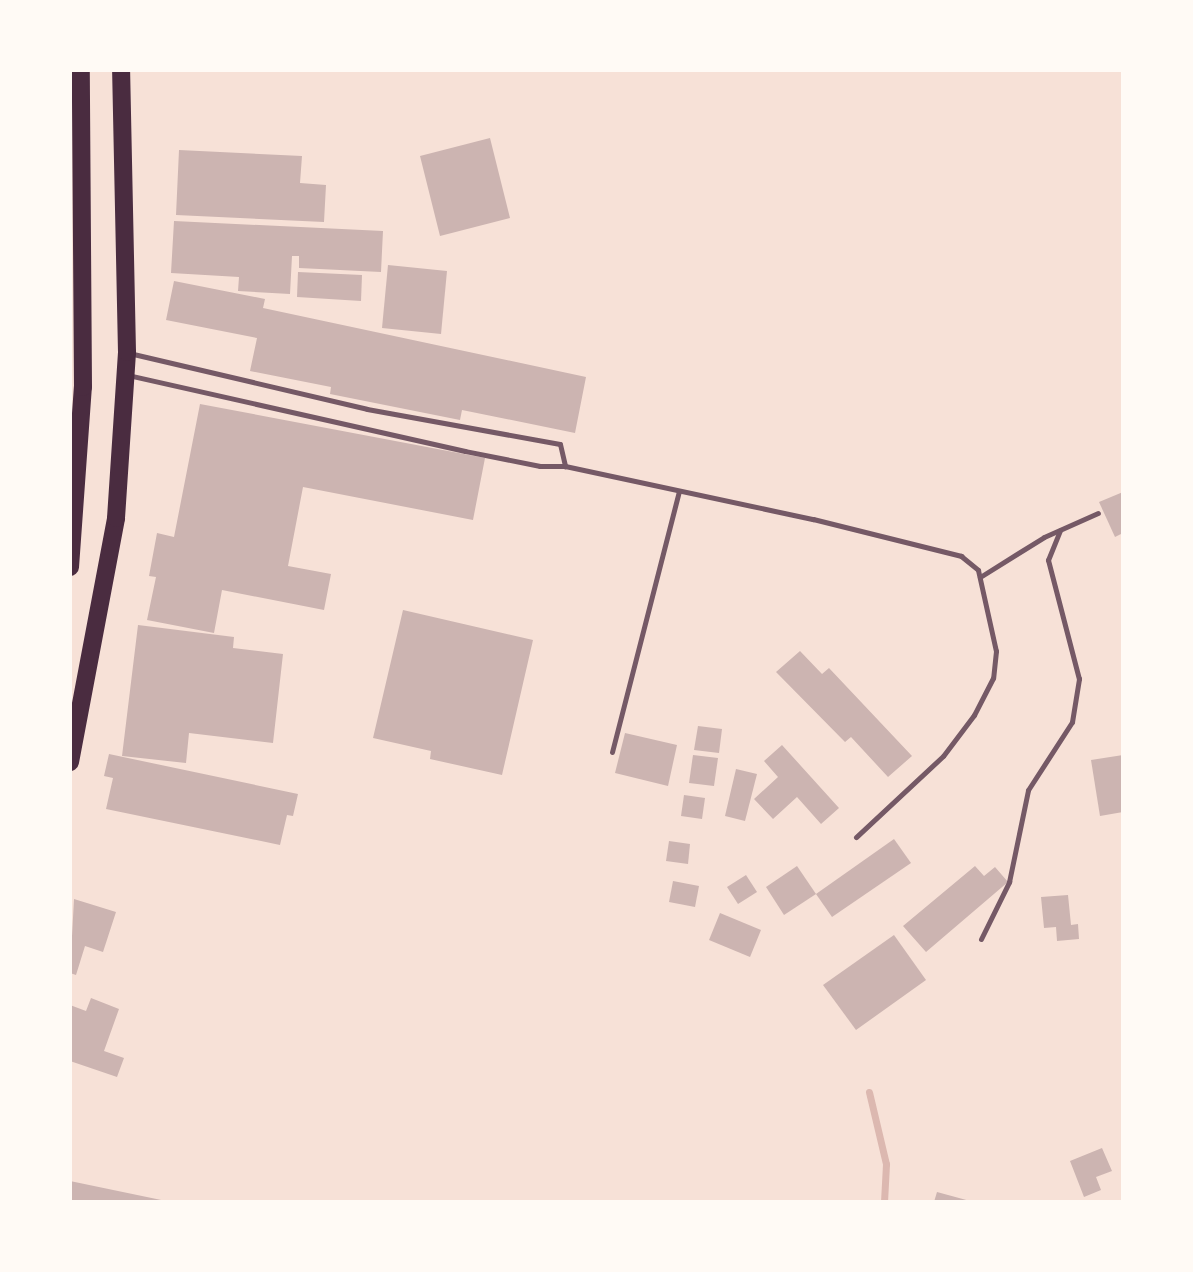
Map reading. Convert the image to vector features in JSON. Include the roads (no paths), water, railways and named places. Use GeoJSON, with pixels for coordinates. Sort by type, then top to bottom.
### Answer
{"type":"FeatureCollection","features":[{"type":"Feature","properties":{"kind":"main road"},"geometry":{"type":"LineString","coordinates":[[70,567],[83,387],[81,70]]}},
{"type":"Feature","properties":{"kind":"main road"},"geometry":{"type":"LineString","coordinates":[[70,762],[116,518],[127,352],[121,70]]}},
{"type":"Feature","properties":{"kind":"lane"},"geometry":{"type":"LineString","coordinates":[[127,352],[354,406],[560,444],[565,466]]}},
{"type":"Feature","properties":{"kind":"lane"},"geometry":{"type":"LineString","coordinates":[[126,374],[465,451],[540,466],[565,466],[961,556],[980,577],[996,651],[993,678],[974,715],[943,755],[856,837]]}},
{"type":"Feature","properties":{"kind":"lane"},"geometry":{"type":"LineString","coordinates":[[612,752],[679,491]]}},
{"type":"Feature","properties":{"kind":"lane"},"geometry":{"type":"LineString","coordinates":[[980,577],[996,564],[1044,537],[1098,513]]}},
{"type":"Feature","properties":{"kind":"lane"},"geometry":{"type":"LineString","coordinates":[[981,939],[1009,882],[1028,790],[1072,722],[1079,679],[1048,560],[1060,530]]}},
{"type":"Feature","properties":{"kind":"waterway"},"geometry":{"type":"LineString","coordinates":[[869,1092],[886,1164],[884,1202]]}}]}
